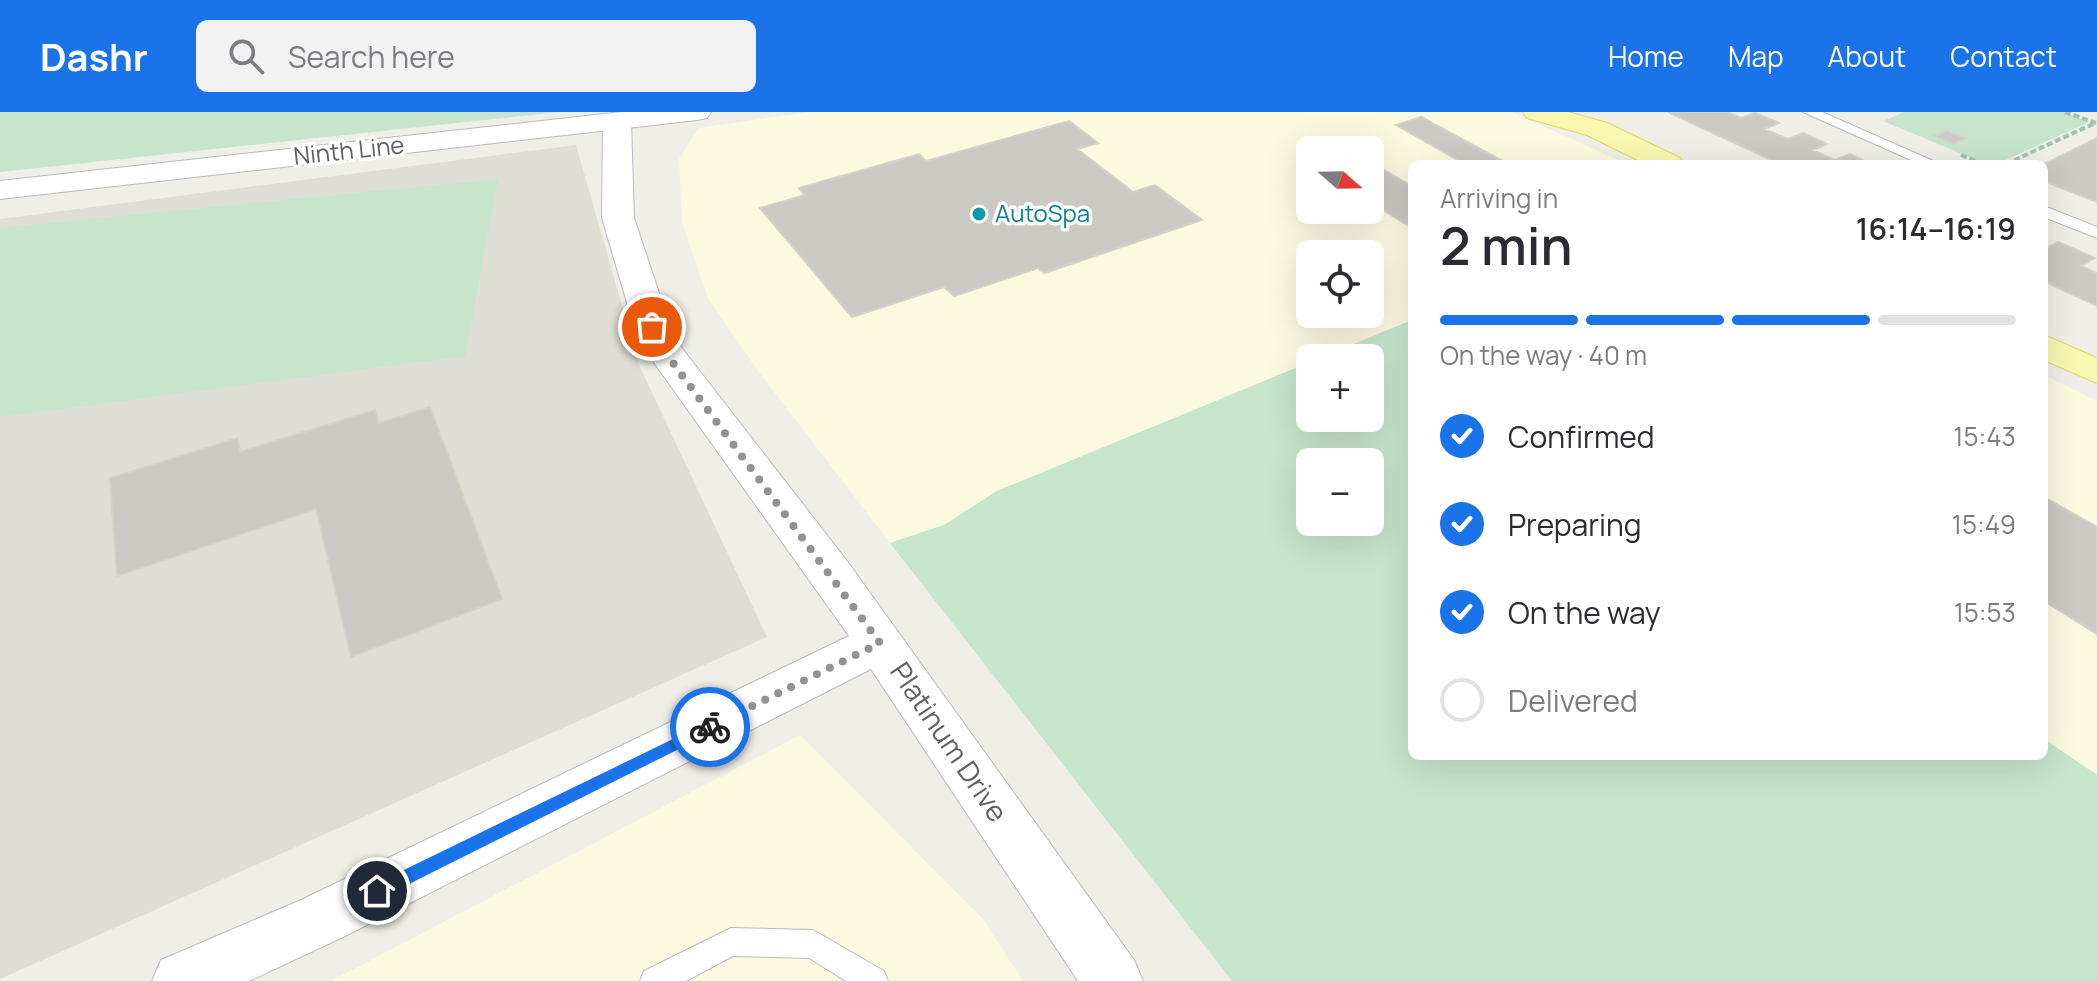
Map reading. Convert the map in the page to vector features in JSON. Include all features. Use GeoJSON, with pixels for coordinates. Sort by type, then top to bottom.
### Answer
{"type":"FeatureCollection","features":[{"type":"Feature","properties":{"kind":"main road"},"geometry":{"type":"LineString","coordinates":[[1537,112],[1586,120],[1661,160]]}},
{"type":"Feature","properties":{"kind":"main road"},"geometry":{"type":"LineString","coordinates":[[2048,348],[2097,372]]}},
{"type":"Feature","properties":{"kind":"street","name":"Ninth Line"},"geometry":{"type":"LineString","coordinates":[[0,190],[697,112]]}},
{"type":"Feature","properties":{"kind":"street","name":"Platinum Drive"},"geometry":{"type":"LineString","coordinates":[[617,122],[618,218],[656,340],[880,643],[1113,981]]}},
{"type":"Feature","properties":{"kind":"street"},"geometry":{"type":"LineString","coordinates":[[182,981],[321,919],[880,643]]}},
{"type":"Feature","properties":{"kind":"lane"},"geometry":{"type":"LineString","coordinates":[[1810,112],[1924,160]]}},
{"type":"Feature","properties":{"kind":"lane"},"geometry":{"type":"LineString","coordinates":[[2048,213],[2097,233]]}},
{"type":"Feature","properties":{"kind":"lane"},"geometry":{"type":"LineString","coordinates":[[655,981],[731,942],[813,944],[873,981]]}},
{"type":"Feature","properties":{"kind":"path"},"geometry":{"type":"LineString","coordinates":[[2065,112],[2096,123]]}},
{"type":"Feature","properties":{"kind":"path"},"geometry":{"type":"LineString","coordinates":[[2015,160],[2096,123]]}},
{"type":"Feature","properties":{"kind":"shaded area"},"geometry":{"type":"Polygon","coordinates":[[[809,112],[1512,112],[1618,160],[1408,160],[1408,322],[1354,344],[1296,344],[1296,368],[997,491],[944,525],[890,543],[758,371],[708,298],[682,223],[679,159],[699,128],[809,112]]]}},
{"type":"Feature","properties":{"kind":"shaded area"},"geometry":{"type":"Polygon","coordinates":[[[576,145],[639,365],[767,637],[0,979],[0,219],[576,145]]]}},
{"type":"Feature","properties":{"kind":"shaded area"},"geometry":{"type":"Polygon","coordinates":[[[2048,377],[2097,401],[2097,775],[2048,742],[2048,377]]]}},
{"type":"Feature","properties":{"kind":"shaded area"},"geometry":{"type":"Polygon","coordinates":[[[800,735],[983,919],[1023,981],[331,981],[800,735]]]}},
{"type":"Feature","properties":{"kind":"green space"},"geometry":{"type":"Polygon","coordinates":[[[0,112],[560,112],[0,172],[0,112]]]}},
{"type":"Feature","properties":{"kind":"green space"},"geometry":{"type":"Polygon","coordinates":[[[1905,112],[2063,112],[2089,122],[2006,160],[1976,160],[1883,121],[1905,112]]]}},
{"type":"Feature","properties":{"kind":"green space"},"geometry":{"type":"Polygon","coordinates":[[[498,179],[465,356],[0,417],[0,228],[498,179]]]}},
{"type":"Feature","properties":{"kind":"green space"},"geometry":{"type":"Polygon","coordinates":[[[1408,322],[1408,760],[2048,760],[2048,742],[2097,775],[2097,981],[1232,981],[890,543],[944,525],[997,491],[1296,368],[1296,432],[1384,432],[1384,344],[1354,344],[1408,322]]]}},
{"type":"Feature","properties":{"kind":"building"},"geometry":{"type":"Polygon","coordinates":[[[1668,112],[1727,112],[1741,118],[1755,113],[1779,123],[1764,129],[1788,139],[1803,133],[1827,144],[1812,150],[1835,160],[1771,160],[1668,112]]]}},
{"type":"Feature","properties":{"kind":"building"},"geometry":{"type":"Polygon","coordinates":[[[1421,117],[1501,160],[1458,160],[1396,125],[1421,117]]]}},
{"type":"Feature","properties":{"kind":"building","name":"AutoSpa"},"geometry":{"type":"Polygon","coordinates":[[[1069,121],[1098,143],[1077,149],[1133,192],[1155,185],[1202,220],[1044,273],[1038,268],[954,296],[944,287],[852,317],[760,208],[805,195],[799,188],[919,154],[926,161],[1069,121]]]}},
{"type":"Feature","properties":{"kind":"building"},"geometry":{"type":"Polygon","coordinates":[[[1947,131],[1965,138],[1954,144],[1935,136],[1947,131]]]}},
{"type":"Feature","properties":{"kind":"building"},"geometry":{"type":"Polygon","coordinates":[[[2097,138],[2097,202],[2048,183],[2048,162],[2097,138]]]}},
{"type":"Feature","properties":{"kind":"building"},"geometry":{"type":"Polygon","coordinates":[[[1850,154],[1863,160],[1835,160],[1850,154]]]}},
{"type":"Feature","properties":{"kind":"building"},"geometry":{"type":"Polygon","coordinates":[[[1384,170],[1408,184],[1408,226],[1384,211],[1384,170]]]}},
{"type":"Feature","properties":{"kind":"building"},"geometry":{"type":"Polygon","coordinates":[[[2058,242],[2095,258],[2081,266],[2097,273],[2097,306],[2048,283],[2048,247],[2058,242]]]}},
{"type":"Feature","properties":{"kind":"building"},"geometry":{"type":"Polygon","coordinates":[[[430,407],[502,599],[351,657],[316,509],[117,576],[110,478],[238,438],[240,452],[375,410],[379,423],[430,407]]]}},
{"type":"Feature","properties":{"kind":"building"},"geometry":{"type":"Polygon","coordinates":[[[2048,499],[2097,527],[2097,634],[2048,603],[2048,499]]]}},
{"type":"Feature","properties":{"kind":"way so far"},"geometry":{"type":"LineString","coordinates":[[652,327],[656,340],[880,643],[710,727]]}},
{"type":"Feature","properties":{"kind":"place","name":"AutoSpa"},"geometry":{"type":"Point","coordinates":[979,214]}},
{"type":"Feature","properties":{"kind":"route"},"geometry":{"type":"LineString","coordinates":[[377,891],[710,727]]}}]}
